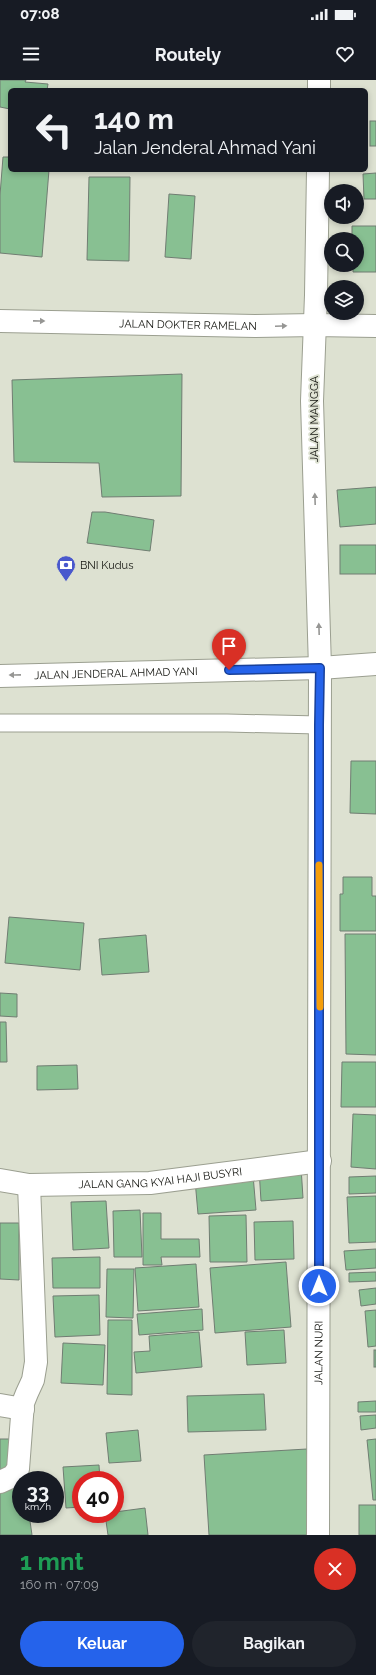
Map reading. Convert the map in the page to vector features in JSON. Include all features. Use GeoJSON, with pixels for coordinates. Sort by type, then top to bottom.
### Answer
{"type":"FeatureCollection","features":[{"type":"Feature","properties":{"kind":"street","name":"JALAN MANGGA"},"geometry":{"type":"LineString","coordinates":[[318,172],[312,401],[320,668]]}},
{"type":"Feature","properties":{"kind":"street","name":"JALAN DOKTER RAMELAN"},"geometry":{"type":"LineString","coordinates":[[0,321],[255,326],[315,324],[376,326]]}},
{"type":"Feature","properties":{"kind":"street","name":"JALAN JENDERAL AHMAD YANI"},"geometry":{"type":"LineString","coordinates":[[0,676],[320,668],[376,664]]}},
{"type":"Feature","properties":{"kind":"street","name":"JALAN NURI"},"geometry":{"type":"LineString","coordinates":[[318,1535],[320,668]]}},
{"type":"Feature","properties":{"kind":"street","name":"JALAN GANG KYAI HAJI BUSYRI"},"geometry":{"type":"LineString","coordinates":[[0,1180],[29,1185],[150,1183],[320,1161]]}},
{"type":"Feature","properties":{"kind":"street"},"geometry":{"type":"LineString","coordinates":[[0,1482],[13,1476],[18,1469],[23,1409],[26,1393],[33,1380],[36,1362],[29,1185]]}},
{"type":"Feature","properties":{"kind":"street"},"geometry":{"type":"LineString","coordinates":[[0,1405],[23,1409]]}},
{"type":"Feature","properties":{"kind":"lane"},"geometry":{"type":"LineString","coordinates":[[0,723],[227,723],[319,725]]}},
{"type":"Feature","properties":{"kind":"building"},"geometry":{"type":"Polygon","coordinates":[[[0,80],[26,80],[25,82],[48,84],[47,88],[8,88],[8,109],[0,107],[0,80]]]}},
{"type":"Feature","properties":{"kind":"building"},"geometry":{"type":"Polygon","coordinates":[[[370,121],[376,121],[376,146],[370,146],[370,121]]]}},
{"type":"Feature","properties":{"kind":"building"},"geometry":{"type":"Polygon","coordinates":[[[3,157],[8,157],[8,172],[49,172],[42,257],[0,253],[0,195],[3,157]]]}},
{"type":"Feature","properties":{"kind":"building"},"geometry":{"type":"Polygon","coordinates":[[[376,173],[376,199],[364,199],[363,174],[376,173]]]}},
{"type":"Feature","properties":{"kind":"building"},"geometry":{"type":"Polygon","coordinates":[[[89,177],[130,177],[129,261],[87,260],[89,177]]]}},
{"type":"Feature","properties":{"kind":"building"},"geometry":{"type":"Polygon","coordinates":[[[169,194],[195,196],[191,259],[165,257],[169,194]]]}},
{"type":"Feature","properties":{"kind":"building"},"geometry":{"type":"Polygon","coordinates":[[[352,226],[376,226],[376,272],[364,272],[364,232],[352,232],[352,226]]]}},
{"type":"Feature","properties":{"kind":"building"},"geometry":{"type":"Polygon","coordinates":[[[182,374],[181,496],[102,497],[99,463],[14,462],[12,380],[182,374]]]}},
{"type":"Feature","properties":{"kind":"building"},"geometry":{"type":"Polygon","coordinates":[[[376,487],[376,524],[340,527],[337,490],[376,487]]]}},
{"type":"Feature","properties":{"kind":"building"},"geometry":{"type":"Polygon","coordinates":[[[92,512],[105,512],[154,520],[150,551],[87,543],[92,512]]]}},
{"type":"Feature","properties":{"kind":"building"},"geometry":{"type":"Polygon","coordinates":[[[340,545],[376,545],[376,574],[340,574],[340,545]]]}},
{"type":"Feature","properties":{"kind":"building"},"geometry":{"type":"Polygon","coordinates":[[[351,761],[376,761],[376,814],[350,813],[351,761]]]}},
{"type":"Feature","properties":{"kind":"building"},"geometry":{"type":"Polygon","coordinates":[[[343,877],[372,877],[372,896],[376,896],[376,931],[340,931],[340,894],[343,894],[343,877]]]}},
{"type":"Feature","properties":{"kind":"building"},"geometry":{"type":"Polygon","coordinates":[[[9,917],[84,923],[80,970],[5,963],[9,917]]]}},
{"type":"Feature","properties":{"kind":"building"},"geometry":{"type":"Polygon","coordinates":[[[345,934],[376,934],[376,1055],[346,1054],[345,934]]]}},
{"type":"Feature","properties":{"kind":"building"},"geometry":{"type":"Polygon","coordinates":[[[146,935],[149,972],[102,975],[99,939],[146,935]]]}},
{"type":"Feature","properties":{"kind":"building"},"geometry":{"type":"Polygon","coordinates":[[[0,993],[17,994],[17,1017],[0,1016],[0,993]]]}},
{"type":"Feature","properties":{"kind":"building"},"geometry":{"type":"Polygon","coordinates":[[[0,1022],[6,1022],[7,1062],[0,1062],[0,1022]]]}},
{"type":"Feature","properties":{"kind":"building"},"geometry":{"type":"Polygon","coordinates":[[[342,1062],[376,1062],[376,1107],[341,1107],[342,1062]]]}},
{"type":"Feature","properties":{"kind":"building"},"geometry":{"type":"Polygon","coordinates":[[[77,1065],[78,1089],[37,1090],[37,1066],[77,1065]]]}},
{"type":"Feature","properties":{"kind":"building"},"geometry":{"type":"Polygon","coordinates":[[[353,1114],[376,1115],[376,1169],[351,1167],[353,1114]]]}},
{"type":"Feature","properties":{"kind":"building"},"geometry":{"type":"Polygon","coordinates":[[[301,1167],[303,1198],[261,1201],[259,1169],[301,1167]]]}},
{"type":"Feature","properties":{"kind":"building"},"geometry":{"type":"Polygon","coordinates":[[[253,1175],[256,1210],[198,1214],[195,1180],[253,1175]]]}},
{"type":"Feature","properties":{"kind":"building"},"geometry":{"type":"Polygon","coordinates":[[[376,1176],[376,1193],[349,1194],[349,1177],[376,1176]]]}},
{"type":"Feature","properties":{"kind":"building"},"geometry":{"type":"Polygon","coordinates":[[[376,1196],[376,1242],[349,1243],[347,1197],[376,1196]]]}},
{"type":"Feature","properties":{"kind":"building"},"geometry":{"type":"Polygon","coordinates":[[[106,1201],[109,1248],[73,1250],[71,1202],[106,1201]]]}},
{"type":"Feature","properties":{"kind":"building"},"geometry":{"type":"Polygon","coordinates":[[[140,1210],[142,1257],[114,1257],[113,1211],[140,1210]]]}},
{"type":"Feature","properties":{"kind":"building"},"geometry":{"type":"Polygon","coordinates":[[[143,1213],[161,1213],[161,1239],[199,1239],[200,1257],[161,1257],[162,1265],[143,1265],[143,1213]]]}},
{"type":"Feature","properties":{"kind":"building"},"geometry":{"type":"Polygon","coordinates":[[[246,1215],[247,1262],[210,1262],[209,1216],[246,1215]]]}},
{"type":"Feature","properties":{"kind":"building"},"geometry":{"type":"Polygon","coordinates":[[[293,1221],[294,1259],[255,1260],[254,1222],[293,1221]]]}},
{"type":"Feature","properties":{"kind":"building"},"geometry":{"type":"Polygon","coordinates":[[[0,1223],[19,1223],[19,1280],[0,1279],[0,1223]]]}},
{"type":"Feature","properties":{"kind":"building"},"geometry":{"type":"Polygon","coordinates":[[[376,1249],[376,1268],[346,1270],[344,1251],[376,1249]]]}},
{"type":"Feature","properties":{"kind":"building"},"geometry":{"type":"Polygon","coordinates":[[[100,1257],[100,1288],[53,1288],[52,1258],[100,1257]]]}},
{"type":"Feature","properties":{"kind":"building"},"geometry":{"type":"Polygon","coordinates":[[[286,1262],[291,1327],[215,1333],[210,1268],[286,1262]]]}},
{"type":"Feature","properties":{"kind":"building"},"geometry":{"type":"Polygon","coordinates":[[[196,1264],[199,1307],[138,1311],[135,1268],[196,1264]]]}},
{"type":"Feature","properties":{"kind":"building"},"geometry":{"type":"Polygon","coordinates":[[[107,1269],[134,1269],[133,1318],[106,1317],[107,1269]]]}},
{"type":"Feature","properties":{"kind":"building"},"geometry":{"type":"Polygon","coordinates":[[[376,1272],[376,1281],[349,1282],[349,1273],[376,1272]]]}},
{"type":"Feature","properties":{"kind":"building"},"geometry":{"type":"Polygon","coordinates":[[[376,1288],[376,1304],[361,1306],[359,1290],[376,1288]]]}},
{"type":"Feature","properties":{"kind":"building"},"geometry":{"type":"Polygon","coordinates":[[[99,1295],[100,1335],[55,1337],[53,1296],[99,1295]]]}},
{"type":"Feature","properties":{"kind":"building"},"geometry":{"type":"Polygon","coordinates":[[[202,1309],[203,1330],[139,1335],[137,1314],[202,1309]]]}},
{"type":"Feature","properties":{"kind":"building"},"geometry":{"type":"Polygon","coordinates":[[[376,1310],[376,1346],[368,1347],[365,1311],[376,1310]]]}},
{"type":"Feature","properties":{"kind":"building"},"geometry":{"type":"Polygon","coordinates":[[[108,1320],[132,1320],[132,1395],[107,1394],[108,1320]]]}},
{"type":"Feature","properties":{"kind":"building"},"geometry":{"type":"Polygon","coordinates":[[[284,1330],[286,1363],[247,1365],[245,1332],[284,1330]]]}},
{"type":"Feature","properties":{"kind":"building"},"geometry":{"type":"Polygon","coordinates":[[[199,1332],[202,1367],[136,1373],[134,1352],[150,1351],[149,1336],[199,1332]]]}},
{"type":"Feature","properties":{"kind":"building"},"geometry":{"type":"Polygon","coordinates":[[[63,1343],[105,1345],[103,1385],[61,1383],[63,1343]]]}},
{"type":"Feature","properties":{"kind":"building"},"geometry":{"type":"Polygon","coordinates":[[[374,1350],[376,1350],[376,1367],[374,1367],[374,1350]]]}},
{"type":"Feature","properties":{"kind":"building"},"geometry":{"type":"Polygon","coordinates":[[[264,1394],[266,1430],[188,1432],[187,1396],[264,1394]]]}},
{"type":"Feature","properties":{"kind":"building"},"geometry":{"type":"Polygon","coordinates":[[[376,1401],[376,1412],[358,1412],[358,1402],[376,1401]]]}},
{"type":"Feature","properties":{"kind":"building"},"geometry":{"type":"Polygon","coordinates":[[[376,1415],[376,1428],[361,1430],[360,1416],[376,1415]]]}},
{"type":"Feature","properties":{"kind":"building"},"geometry":{"type":"Polygon","coordinates":[[[138,1430],[141,1461],[109,1463],[106,1433],[138,1430]]]}},
{"type":"Feature","properties":{"kind":"building"},"geometry":{"type":"Polygon","coordinates":[[[0,1439],[13,1439],[12,1471],[0,1471],[0,1439]]]}},
{"type":"Feature","properties":{"kind":"building"},"geometry":{"type":"Polygon","coordinates":[[[376,1439],[376,1500],[373,1500],[367,1440],[376,1439]]]}},
{"type":"Feature","properties":{"kind":"building"},"geometry":{"type":"Polygon","coordinates":[[[307,1449],[313,1535],[209,1535],[204,1455],[307,1449]]]}},
{"type":"Feature","properties":{"kind":"building"},"geometry":{"type":"Polygon","coordinates":[[[99,1465],[99,1471],[72,1471],[72,1508],[66,1508],[63,1467],[99,1465]]]}},
{"type":"Feature","properties":{"kind":"building"},"geometry":{"type":"Polygon","coordinates":[[[12,1484],[12,1523],[30,1523],[32,1535],[0,1535],[0,1486],[12,1484]]]}},
{"type":"Feature","properties":{"kind":"building"},"geometry":{"type":"Polygon","coordinates":[[[359,1505],[376,1505],[376,1535],[359,1535],[359,1505]]]}},
{"type":"Feature","properties":{"kind":"building"},"geometry":{"type":"Polygon","coordinates":[[[145,1508],[148,1535],[108,1535],[106,1523],[124,1523],[124,1511],[145,1508]]]}},
{"type":"Feature","properties":{"kind":"slow traffic"},"geometry":{"type":"LineString","coordinates":[[319,865],[320,1007]]}},
{"type":"Feature","properties":{"kind":"place","name":"BNI Kudus"},"geometry":{"type":"Point","coordinates":[66,582]}},
{"type":"Feature","properties":{"kind":"route"},"geometry":{"type":"LineString","coordinates":[[229,670],[320,668],[319,1286]]}}]}
